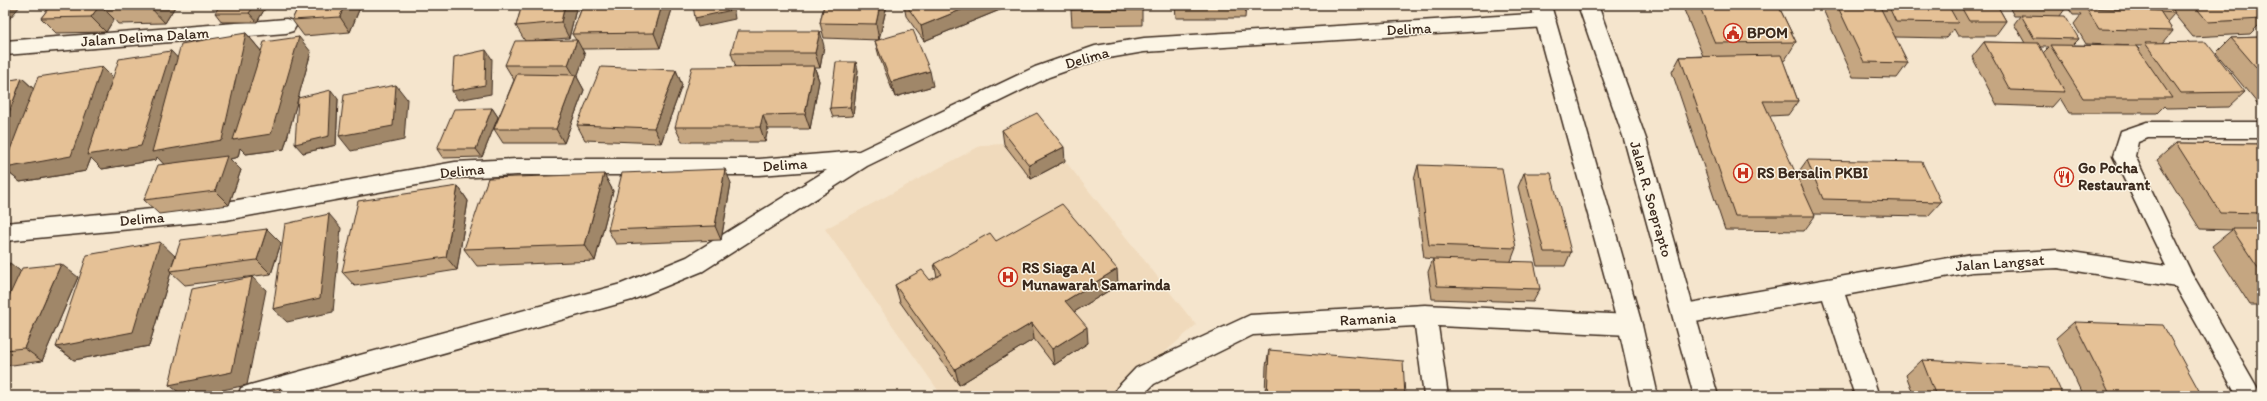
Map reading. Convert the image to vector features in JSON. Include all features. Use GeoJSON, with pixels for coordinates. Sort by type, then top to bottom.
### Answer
{"type":"FeatureCollection","features":[{"type":"Feature","properties":{"kind":"street","name":"Jalan R. Soeprapto"},"geometry":{"type":"LineString","coordinates":[[1588,5],[1634,139],[1706,396]]}},
{"type":"Feature","properties":{"kind":"street","name":"Delima"},"geometry":{"type":"LineString","coordinates":[[5,232],[226,211],[455,170],[517,166],[759,167],[862,159],[1042,72],[1095,53],[1144,45],[1543,13]]}},
{"type":"Feature","properties":{"kind":"street"},"geometry":{"type":"LineString","coordinates":[[1543,13],[1630,324],[1646,396]]}},
{"type":"Feature","properties":{"kind":"street","name":"Jalan Delima Dalam"},"geometry":{"type":"LineString","coordinates":[[5,48],[286,26]]}},
{"type":"Feature","properties":{"kind":"street"},"geometry":{"type":"LineString","coordinates":[[2250,396],[2183,278],[2124,156],[2128,137],[2147,130],[2262,130]]}},
{"type":"Feature","properties":{"kind":"street"},"geometry":{"type":"LineString","coordinates":[[250,396],[624,293],[695,264],[862,159]]}},
{"type":"Feature","properties":{"kind":"street","name":"Jalan Langsat"},"geometry":{"type":"LineString","coordinates":[[1684,314],[1972,263],[2058,259],[2183,278]]}},
{"type":"Feature","properties":{"kind":"street"},"geometry":{"type":"LineString","coordinates":[[1831,288],[1867,396]]}},
{"type":"Feature","properties":{"kind":"street"},"geometry":{"type":"LineString","coordinates":[[1425,315],[1436,396]]}},
{"type":"Feature","properties":{"kind":"street","name":"Ramania"},"geometry":{"type":"LineString","coordinates":[[1126,396],[1144,376],[1250,325],[1425,315],[1630,324]]}},
{"type":"Feature","properties":{"kind":"shaded area","name":"RS Siaga Al Munawarah Samarinda"},"geometry":{"type":"Polygon","coordinates":[[[1038,127],[1196,325],[1115,396],[942,396],[825,229],[982,145],[1004,144],[1038,127]]]}},
{"type":"Feature","properties":{"kind":"building"},"geometry":{"type":"Polygon","coordinates":[[[51,5],[100,5],[91,17],[41,18],[51,5]]]}},
{"type":"Feature","properties":{"kind":"building"},"geometry":{"type":"Polygon","coordinates":[[[107,5],[153,5],[151,8],[104,9],[107,5]]]}},
{"type":"Feature","properties":{"kind":"building"},"geometry":{"type":"Polygon","coordinates":[[[220,5],[255,5],[249,13],[215,13],[220,5]]]}},
{"type":"Feature","properties":{"kind":"building"},"geometry":{"type":"Polygon","coordinates":[[[299,5],[344,5],[340,17],[292,20],[299,5]]]}},
{"type":"Feature","properties":{"kind":"building"},"geometry":{"type":"Polygon","coordinates":[[[522,5],[565,5],[561,22],[516,26],[522,5]]]}},
{"type":"Feature","properties":{"kind":"building"},"geometry":{"type":"Polygon","coordinates":[[[583,5],[662,5],[654,33],[572,34],[583,5]]]}},
{"type":"Feature","properties":{"kind":"building"},"geometry":{"type":"Polygon","coordinates":[[[693,5],[731,5],[732,10],[695,18],[693,5]]]}},
{"type":"Feature","properties":{"kind":"building"},"geometry":{"type":"Polygon","coordinates":[[[824,5],[880,5],[876,24],[820,23],[824,5]]]}},
{"type":"Feature","properties":{"kind":"building"},"geometry":{"type":"Polygon","coordinates":[[[906,5],[973,5],[921,26],[906,5]]]}},
{"type":"Feature","properties":{"kind":"building"},"geometry":{"type":"Polygon","coordinates":[[[1071,5],[1142,5],[1142,10],[1071,10],[1071,5]]]}},
{"type":"Feature","properties":{"kind":"building"},"geometry":{"type":"Polygon","coordinates":[[[1699,5],[1778,5],[1796,42],[1715,43],[1699,5]]]}},
{"type":"Feature","properties":{"kind":"building"},"geometry":{"type":"Polygon","coordinates":[[[1837,5],[1879,5],[1908,63],[1864,62],[1837,5]]]}},
{"type":"Feature","properties":{"kind":"building"},"geometry":{"type":"Polygon","coordinates":[[[1888,5],[1948,5],[1958,23],[1896,22],[1888,5]]]}},
{"type":"Feature","properties":{"kind":"building"},"geometry":{"type":"Polygon","coordinates":[[[1960,5],[1997,5],[2006,21],[1969,21],[1960,5]]]}},
{"type":"Feature","properties":{"kind":"building"},"geometry":{"type":"Polygon","coordinates":[[[2020,5],[2063,5],[2065,9],[2021,7],[2020,5]]]}},
{"type":"Feature","properties":{"kind":"building"},"geometry":{"type":"Polygon","coordinates":[[[2127,5],[2128,6],[2080,6],[2127,5]]]}},
{"type":"Feature","properties":{"kind":"building"},"geometry":{"type":"Polygon","coordinates":[[[2147,5],[2170,5],[2175,13],[2150,11],[2147,5]]]}},
{"type":"Feature","properties":{"kind":"building"},"geometry":{"type":"Polygon","coordinates":[[[2194,5],[2254,5],[2262,14],[2262,19],[2208,22],[2194,5]]]}},
{"type":"Feature","properties":{"kind":"building"},"geometry":{"type":"Polygon","coordinates":[[[2086,8],[2160,11],[2173,31],[2099,29],[2086,8]]]}},
{"type":"Feature","properties":{"kind":"building"},"geometry":{"type":"Polygon","coordinates":[[[2021,15],[2065,16],[2079,39],[2034,38],[2021,15]]]}},
{"type":"Feature","properties":{"kind":"building"},"geometry":{"type":"Polygon","coordinates":[[[913,30],[930,71],[891,82],[875,41],[913,30]]]}},
{"type":"Feature","properties":{"kind":"building"},"geometry":{"type":"Polygon","coordinates":[[[737,31],[820,31],[815,53],[731,53],[737,31]]]}},
{"type":"Feature","properties":{"kind":"building"},"geometry":{"type":"Polygon","coordinates":[[[246,33],[222,140],[152,152],[181,44],[246,33]]]}},
{"type":"Feature","properties":{"kind":"building"},"geometry":{"type":"Polygon","coordinates":[[[299,37],[271,134],[233,140],[264,42],[299,37]]]}},
{"type":"Feature","properties":{"kind":"building"},"geometry":{"type":"Polygon","coordinates":[[[2262,37],[2262,74],[2231,38],[2262,37]]]}},
{"type":"Feature","properties":{"kind":"building"},"geometry":{"type":"Polygon","coordinates":[[[577,40],[568,65],[505,65],[515,41],[577,40]]]}},
{"type":"Feature","properties":{"kind":"building"},"geometry":{"type":"Polygon","coordinates":[[[1984,42],[2038,43],[2065,92],[2010,90],[1984,42]]]}},
{"type":"Feature","properties":{"kind":"building"},"geometry":{"type":"Polygon","coordinates":[[[2206,42],[2245,92],[2181,93],[2145,43],[2206,42]]]}},
{"type":"Feature","properties":{"kind":"building"},"geometry":{"type":"Polygon","coordinates":[[[2050,45],[2136,46],[2172,98],[2083,98],[2050,45]]]}},
{"type":"Feature","properties":{"kind":"building"},"geometry":{"type":"Polygon","coordinates":[[[486,50],[485,85],[452,91],[454,57],[486,50]]]}},
{"type":"Feature","properties":{"kind":"building"},"geometry":{"type":"Polygon","coordinates":[[[171,51],[141,146],[87,155],[119,59],[171,51]]]}},
{"type":"Feature","properties":{"kind":"building","name":"RS Bersalin PKBI"},"geometry":{"type":"Polygon","coordinates":[[[1781,55],[1798,101],[1763,101],[1815,216],[1735,216],[1680,57],[1781,55]]]}},
{"type":"Feature","properties":{"kind":"building"},"geometry":{"type":"Polygon","coordinates":[[[836,62],[856,62],[850,107],[830,108],[836,62]]]}},
{"type":"Feature","properties":{"kind":"building"},"geometry":{"type":"Polygon","coordinates":[[[814,66],[805,114],[763,115],[760,127],[675,127],[692,67],[814,66]]]}},
{"type":"Feature","properties":{"kind":"building"},"geometry":{"type":"Polygon","coordinates":[[[102,67],[71,156],[5,168],[5,163],[38,77],[102,67]]]}},
{"type":"Feature","properties":{"kind":"building"},"geometry":{"type":"Polygon","coordinates":[[[601,67],[676,70],[654,128],[577,125],[601,67]]]}},
{"type":"Feature","properties":{"kind":"building"},"geometry":{"type":"Polygon","coordinates":[[[517,74],[576,75],[556,129],[494,129],[517,74]]]}},
{"type":"Feature","properties":{"kind":"building"},"geometry":{"type":"Polygon","coordinates":[[[22,78],[5,123],[5,81],[22,78]]]}},
{"type":"Feature","properties":{"kind":"building"},"geometry":{"type":"Polygon","coordinates":[[[396,85],[393,126],[339,136],[344,95],[396,85]]]}},
{"type":"Feature","properties":{"kind":"building"},"geometry":{"type":"Polygon","coordinates":[[[331,90],[329,136],[295,144],[298,98],[331,90]]]}},
{"type":"Feature","properties":{"kind":"building"},"geometry":{"type":"Polygon","coordinates":[[[492,108],[476,149],[437,149],[454,109],[492,108]]]}},
{"type":"Feature","properties":{"kind":"building"},"geometry":{"type":"Polygon","coordinates":[[[1037,113],[1064,147],[1029,165],[1002,130],[1037,113]]]}},
{"type":"Feature","properties":{"kind":"building"},"geometry":{"type":"Polygon","coordinates":[[[2176,143],[2262,144],[2262,213],[2220,212],[2176,143]]]}},
{"type":"Feature","properties":{"kind":"building"},"geometry":{"type":"Polygon","coordinates":[[[227,156],[215,191],[144,200],[158,165],[227,156]]]}},
{"type":"Feature","properties":{"kind":"building"},"geometry":{"type":"Polygon","coordinates":[[[1807,160],[1922,162],[1941,202],[1823,199],[1807,160]]]}},
{"type":"Feature","properties":{"kind":"building"},"geometry":{"type":"Polygon","coordinates":[[[1418,165],[1502,168],[1516,248],[1429,245],[1418,165]]]}},
{"type":"Feature","properties":{"kind":"building"},"geometry":{"type":"Polygon","coordinates":[[[725,169],[715,226],[608,230],[622,173],[725,169]]]}},
{"type":"Feature","properties":{"kind":"building"},"geometry":{"type":"Polygon","coordinates":[[[1524,173],[1551,173],[1571,252],[1544,252],[1524,173]]]}},
{"type":"Feature","properties":{"kind":"building"},"geometry":{"type":"Polygon","coordinates":[[[604,174],[585,245],[464,249],[488,178],[604,174]]]}},
{"type":"Feature","properties":{"kind":"building"},"geometry":{"type":"Polygon","coordinates":[[[458,186],[446,257],[342,272],[358,201],[458,186]]]}},
{"type":"Feature","properties":{"kind":"building"},"geometry":{"type":"Polygon","coordinates":[[[1062,204],[1117,269],[1065,301],[1087,327],[1052,349],[1032,323],[955,369],[895,285],[922,270],[930,280],[942,274],[934,264],[990,233],[996,241],[1062,204]]]}},
{"type":"Feature","properties":{"kind":"building"},"geometry":{"type":"Polygon","coordinates":[[[329,214],[320,298],[273,309],[285,224],[329,214]]]}},
{"type":"Feature","properties":{"kind":"building"},"geometry":{"type":"Polygon","coordinates":[[[267,229],[257,260],[170,271],[181,240],[267,229]]]}},
{"type":"Feature","properties":{"kind":"building"},"geometry":{"type":"Polygon","coordinates":[[[2232,229],[2262,229],[2262,274],[2232,229]]]}},
{"type":"Feature","properties":{"kind":"building"},"geometry":{"type":"Polygon","coordinates":[[[160,242],[133,332],[56,347],[87,255],[160,242]]]}},
{"type":"Feature","properties":{"kind":"building"},"geometry":{"type":"Polygon","coordinates":[[[1433,259],[1534,262],[1540,289],[1437,286],[1433,259]]]}},
{"type":"Feature","properties":{"kind":"building"},"geometry":{"type":"Polygon","coordinates":[[[10,263],[5,273],[5,264],[10,263]]]}},
{"type":"Feature","properties":{"kind":"building"},"geometry":{"type":"Polygon","coordinates":[[[61,264],[24,348],[5,350],[5,305],[22,268],[61,264]]]}},
{"type":"Feature","properties":{"kind":"building"},"geometry":{"type":"Polygon","coordinates":[[[252,277],[232,372],[169,385],[192,289],[252,277]]]}},
{"type":"Feature","properties":{"kind":"building"},"geometry":{"type":"Polygon","coordinates":[[[2074,322],[2163,325],[2202,396],[2111,396],[2074,322]]]}},
{"type":"Feature","properties":{"kind":"building"},"geometry":{"type":"Polygon","coordinates":[[[1269,350],[1403,361],[1405,396],[1267,396],[1269,350]]]}},
{"type":"Feature","properties":{"kind":"building"},"geometry":{"type":"Polygon","coordinates":[[[1922,360],[2050,367],[2063,396],[1936,396],[1922,360]]]}},
{"type":"Feature","properties":{"kind":"building"},"geometry":{"type":"Polygon","coordinates":[[[280,388],[278,396],[247,396],[280,388]]]}},
{"type":"Feature","properties":{"kind":"place","name":"BPOM"},"geometry":{"type":"Point","coordinates":[1733,33]}},
{"type":"Feature","properties":{"kind":"place","name":"RS Bersalin PKBI"},"geometry":{"type":"Point","coordinates":[1743,173]}},
{"type":"Feature","properties":{"kind":"place","name":"Go Pocha Restaurant"},"geometry":{"type":"Point","coordinates":[2064,177]}},
{"type":"Feature","properties":{"kind":"place","name":"RS Siaga Al Munawarah Samarinda"},"geometry":{"type":"Point","coordinates":[1008,277]}}]}
